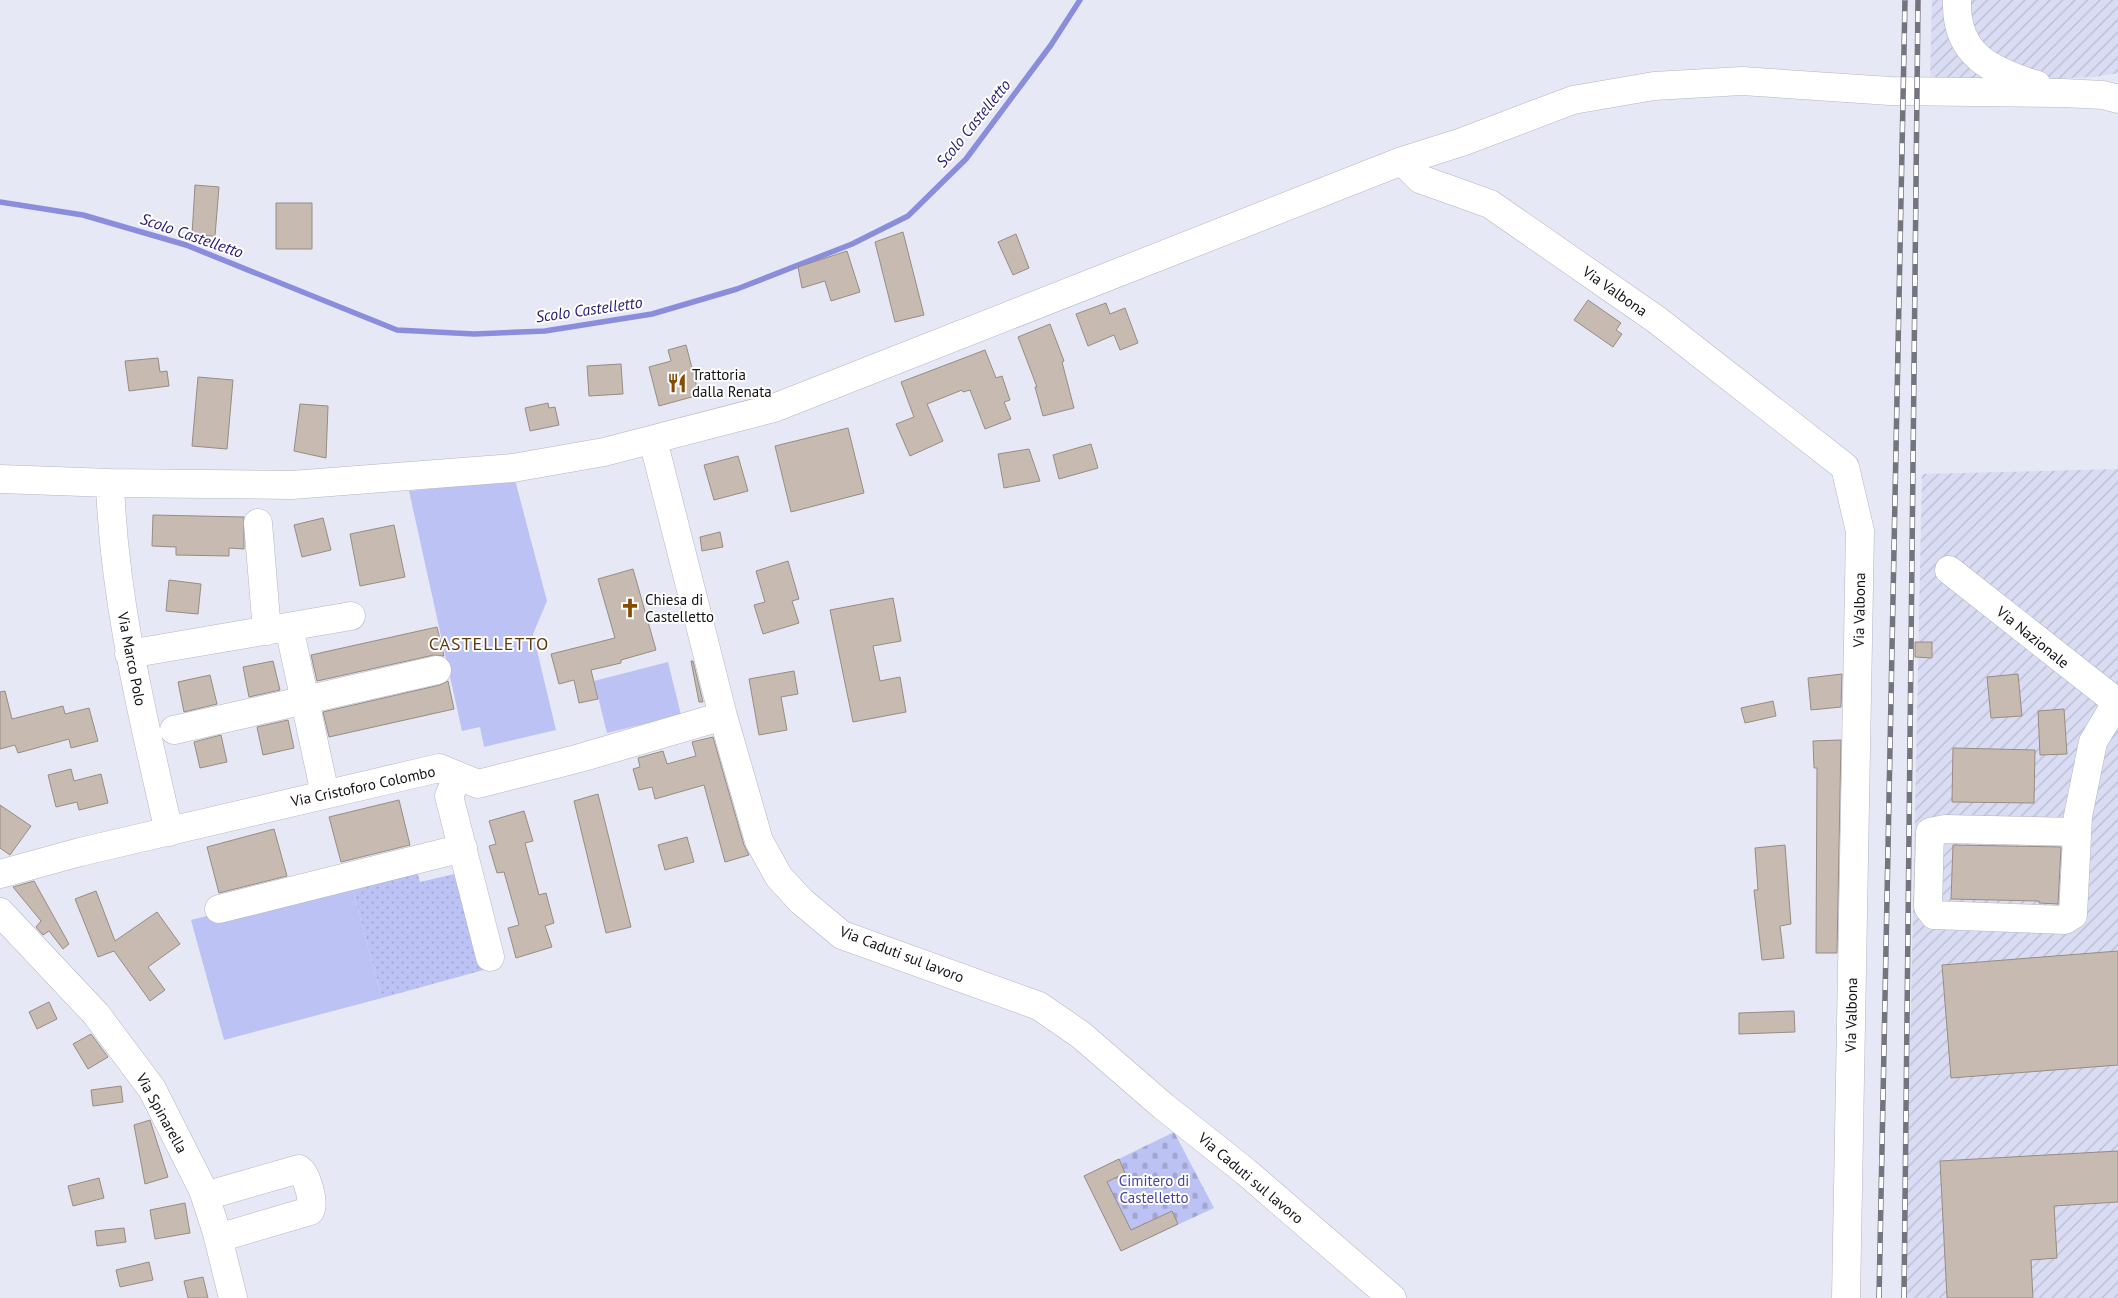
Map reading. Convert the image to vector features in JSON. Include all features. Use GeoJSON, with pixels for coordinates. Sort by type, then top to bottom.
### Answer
{"type":"FeatureCollection","features":[{"type":"Feature","properties":{"kind":"street"},"geometry":{"type":"LineString","coordinates":[[1957,0],[1960,32],[1972,52],[2000,72],[2063,93]]}},
{"type":"Feature","properties":{"kind":"street"},"geometry":{"type":"LineString","coordinates":[[0,479],[110,483],[292,485],[513,468],[604,452],[774,408],[1402,161],[1462,142],[1573,100],[1654,86],[1742,81],[1890,91],[2113,95]]}},
{"type":"Feature","properties":{"kind":"street","name":"Via Valbona"},"geometry":{"type":"LineString","coordinates":[[1402,161],[1420,180],[1490,204],[1641,308],[1845,467],[1860,531],[1846,1298]]}},
{"type":"Feature","properties":{"kind":"street","name":"Via Caduti sul lavoro"},"geometry":{"type":"LineString","coordinates":[[653,440],[722,716],[759,841],[779,877],[801,901],[842,935],[1039,1006],[1081,1035],[1163,1106],[1246,1172],[1392,1298]]}},
{"type":"Feature","properties":{"kind":"street","name":"Via Marco Polo"},"geometry":{"type":"LineString","coordinates":[[110,483],[113,542],[129,654],[169,832]]}},
{"type":"Feature","properties":{"kind":"street"},"geometry":{"type":"LineString","coordinates":[[258,522],[278,629],[305,700],[325,794]]}},
{"type":"Feature","properties":{"kind":"street","name":"Via Nazionale"},"geometry":{"type":"LineString","coordinates":[[1949,570],[2117,703]]}},
{"type":"Feature","properties":{"kind":"street"},"geometry":{"type":"LineString","coordinates":[[129,654],[350,616]]}},
{"type":"Feature","properties":{"kind":"street"},"geometry":{"type":"LineString","coordinates":[[174,730],[437,670]]}},
{"type":"Feature","properties":{"kind":"street"},"geometry":{"type":"LineString","coordinates":[[2077,832],[1945,829],[1930,832],[1928,907],[1934,915],[2066,920],[2073,915],[2078,816],[2093,742],[2117,703]]}},
{"type":"Feature","properties":{"kind":"street","name":"Via Cristoforo Colombo"},"geometry":{"type":"LineString","coordinates":[[0,874],[80,852],[440,768],[478,784],[580,758],[722,716]]}},
{"type":"Feature","properties":{"kind":"street"},"geometry":{"type":"LineString","coordinates":[[458,776],[450,796],[472,893],[490,957]]}},
{"type":"Feature","properties":{"kind":"street"},"geometry":{"type":"LineString","coordinates":[[219,909],[463,848]]}},
{"type":"Feature","properties":{"kind":"street","name":"Via Spinarella"},"geometry":{"type":"LineString","coordinates":[[0,912],[96,1014],[127,1053],[152,1089],[205,1196],[233,1298]]}},
{"type":"Feature","properties":{"kind":"street"},"geometry":{"type":"LineString","coordinates":[[205,1196],[299,1169],[304,1174],[312,1205],[310,1211],[218,1238]]}},
{"type":"Feature","properties":{"kind":"shaded area"},"geometry":{"type":"Polygon","coordinates":[[[1932,0],[2118,0],[2118,73],[2094,77],[1997,81],[1930,80],[1932,0]]]}},
{"type":"Feature","properties":{"kind":"shaded area"},"geometry":{"type":"Polygon","coordinates":[[[2118,469],[2118,1298],[1905,1298],[1922,474],[2118,469]]]}},
{"type":"Feature","properties":{"kind":"green space"},"geometry":{"type":"Polygon","coordinates":[[[515,480],[547,601],[533,634],[556,730],[484,747],[480,727],[462,731],[409,491],[515,480]]]}},
{"type":"Feature","properties":{"kind":"green space"},"geometry":{"type":"Polygon","coordinates":[[[668,662],[681,715],[607,733],[594,681],[668,662]]]}},
{"type":"Feature","properties":{"kind":"green space"},"geometry":{"type":"Polygon","coordinates":[[[415,863],[420,882],[463,872],[487,969],[382,998],[350,880],[415,863]]]}},
{"type":"Feature","properties":{"kind":"green space"},"geometry":{"type":"Polygon","coordinates":[[[350,880],[382,998],[224,1040],[191,920],[350,880]]]}},
{"type":"Feature","properties":{"kind":"green space","name":"Cimitero di Castelletto"},"geometry":{"type":"Polygon","coordinates":[[[1174,1132],[1214,1208],[1121,1251],[1084,1176],[1174,1132]]]}},
{"type":"Feature","properties":{"kind":"building"},"geometry":{"type":"Polygon","coordinates":[[[195,185],[219,187],[215,236],[192,235],[195,185]]]}},
{"type":"Feature","properties":{"kind":"building"},"geometry":{"type":"Polygon","coordinates":[[[276,203],[312,203],[312,249],[276,249],[276,203]]]}},
{"type":"Feature","properties":{"kind":"building"},"geometry":{"type":"Polygon","coordinates":[[[903,232],[924,315],[895,322],[875,242],[903,232]]]}},
{"type":"Feature","properties":{"kind":"building"},"geometry":{"type":"Polygon","coordinates":[[[1016,234],[1029,268],[1013,275],[998,242],[1016,234]]]}},
{"type":"Feature","properties":{"kind":"building"},"geometry":{"type":"Polygon","coordinates":[[[847,251],[860,292],[831,301],[825,281],[802,288],[798,267],[847,251]]]}},
{"type":"Feature","properties":{"kind":"building"},"geometry":{"type":"Polygon","coordinates":[[[1588,300],[1621,323],[1616,330],[1622,334],[1613,347],[1574,320],[1588,300]]]}},
{"type":"Feature","properties":{"kind":"building"},"geometry":{"type":"Polygon","coordinates":[[[1106,303],[1110,314],[1125,308],[1138,343],[1120,350],[1114,335],[1088,346],[1076,314],[1106,303]]]}},
{"type":"Feature","properties":{"kind":"building"},"geometry":{"type":"Polygon","coordinates":[[[1050,324],[1064,361],[1062,362],[1074,408],[1043,416],[1035,387],[1037,387],[1018,337],[1050,324]]]}},
{"type":"Feature","properties":{"kind":"building"},"geometry":{"type":"Polygon","coordinates":[[[686,345],[699,395],[659,406],[649,367],[671,361],[668,350],[686,345]]]}},
{"type":"Feature","properties":{"kind":"building"},"geometry":{"type":"Polygon","coordinates":[[[985,350],[996,378],[1002,376],[1010,400],[1004,402],[1011,419],[985,429],[970,390],[963,392],[962,390],[927,404],[943,441],[910,456],[896,424],[914,417],[901,382],[985,350]]]}},
{"type":"Feature","properties":{"kind":"building"},"geometry":{"type":"Polygon","coordinates":[[[158,358],[160,372],[167,371],[169,386],[129,391],[125,361],[158,358]]]}},
{"type":"Feature","properties":{"kind":"building"},"geometry":{"type":"Polygon","coordinates":[[[621,364],[623,394],[589,396],[587,366],[621,364]]]}},
{"type":"Feature","properties":{"kind":"building"},"geometry":{"type":"Polygon","coordinates":[[[198,377],[233,380],[227,449],[192,446],[198,377]]]}},
{"type":"Feature","properties":{"kind":"building"},"geometry":{"type":"Polygon","coordinates":[[[548,403],[549,408],[555,407],[559,425],[530,431],[525,408],[548,403]]]}},
{"type":"Feature","properties":{"kind":"building"},"geometry":{"type":"Polygon","coordinates":[[[300,404],[328,406],[326,458],[294,451],[300,404]]]}},
{"type":"Feature","properties":{"kind":"building"},"geometry":{"type":"Polygon","coordinates":[[[848,428],[864,493],[791,512],[775,446],[848,428]]]}},
{"type":"Feature","properties":{"kind":"building"},"geometry":{"type":"Polygon","coordinates":[[[1091,444],[1098,468],[1059,479],[1053,455],[1091,444]]]}},
{"type":"Feature","properties":{"kind":"building"},"geometry":{"type":"Polygon","coordinates":[[[1029,449],[1040,481],[1004,488],[998,454],[1029,449]]]}},
{"type":"Feature","properties":{"kind":"building"},"geometry":{"type":"Polygon","coordinates":[[[738,456],[748,491],[714,500],[704,465],[738,456]]]}},
{"type":"Feature","properties":{"kind":"building"},"geometry":{"type":"Polygon","coordinates":[[[153,515],[244,517],[244,549],[229,548],[229,556],[176,555],[176,547],[152,546],[153,515]]]}},
{"type":"Feature","properties":{"kind":"building"},"geometry":{"type":"Polygon","coordinates":[[[323,518],[331,550],[302,557],[294,525],[323,518]]]}},
{"type":"Feature","properties":{"kind":"building"},"geometry":{"type":"Polygon","coordinates":[[[394,525],[405,577],[360,586],[350,534],[394,525]]]}},
{"type":"Feature","properties":{"kind":"building"},"geometry":{"type":"Polygon","coordinates":[[[720,532],[723,547],[702,551],[700,537],[720,532]]]}},
{"type":"Feature","properties":{"kind":"building"},"geometry":{"type":"Polygon","coordinates":[[[788,561],[799,599],[792,601],[799,623],[763,634],[754,605],[765,602],[756,571],[788,561]]]}},
{"type":"Feature","properties":{"kind":"building"},"geometry":{"type":"Polygon","coordinates":[[[633,569],[656,650],[621,660],[621,663],[591,670],[598,699],[579,703],[574,680],[559,684],[551,654],[615,638],[598,579],[633,569]]]}},
{"type":"Feature","properties":{"kind":"building"},"geometry":{"type":"Polygon","coordinates":[[[169,580],[201,584],[198,614],[166,611],[169,580]]]}},
{"type":"Feature","properties":{"kind":"building"},"geometry":{"type":"Polygon","coordinates":[[[893,598],[901,641],[873,646],[880,681],[900,677],[906,712],[853,722],[830,610],[893,598]]]}},
{"type":"Feature","properties":{"kind":"building"},"geometry":{"type":"Polygon","coordinates":[[[437,627],[444,656],[434,655],[317,681],[311,655],[437,627]]]}},
{"type":"Feature","properties":{"kind":"building"},"geometry":{"type":"Polygon","coordinates":[[[1915,642],[1932,642],[1932,658],[1915,657],[1915,642]]]}},
{"type":"Feature","properties":{"kind":"building"},"geometry":{"type":"Polygon","coordinates":[[[273,661],[280,690],[249,697],[243,667],[273,661]]]}},
{"type":"Feature","properties":{"kind":"building"},"geometry":{"type":"Polygon","coordinates":[[[691,661],[693,661],[703,702],[699,702],[691,661]]]}},
{"type":"Feature","properties":{"kind":"building"},"geometry":{"type":"Polygon","coordinates":[[[794,671],[798,694],[781,697],[787,730],[759,735],[749,679],[794,671]]]}},
{"type":"Feature","properties":{"kind":"building"},"geometry":{"type":"Polygon","coordinates":[[[1842,674],[1841,707],[1811,710],[1808,678],[1842,674]]]}},
{"type":"Feature","properties":{"kind":"building"},"geometry":{"type":"Polygon","coordinates":[[[2018,674],[2022,716],[1991,718],[1987,677],[2018,674]]]}},
{"type":"Feature","properties":{"kind":"building"},"geometry":{"type":"Polygon","coordinates":[[[210,675],[217,704],[184,712],[178,682],[210,675]]]}},
{"type":"Feature","properties":{"kind":"building"},"geometry":{"type":"Polygon","coordinates":[[[448,681],[454,709],[329,737],[323,712],[440,685],[448,681]]]}},
{"type":"Feature","properties":{"kind":"building"},"geometry":{"type":"Polygon","coordinates":[[[5,691],[12,719],[63,706],[65,714],[89,708],[98,741],[71,748],[69,739],[18,753],[15,745],[0,749],[0,692],[5,691]]]}},
{"type":"Feature","properties":{"kind":"building"},"geometry":{"type":"Polygon","coordinates":[[[1773,701],[1776,716],[1745,723],[1741,708],[1773,701]]]}},
{"type":"Feature","properties":{"kind":"building"},"geometry":{"type":"Polygon","coordinates":[[[2064,709],[2067,754],[2040,755],[2038,711],[2064,709]]]}},
{"type":"Feature","properties":{"kind":"building"},"geometry":{"type":"Polygon","coordinates":[[[288,720],[294,748],[263,755],[257,727],[288,720]]]}},
{"type":"Feature","properties":{"kind":"building"},"geometry":{"type":"Polygon","coordinates":[[[221,735],[227,762],[200,768],[194,742],[221,735]]]}},
{"type":"Feature","properties":{"kind":"building"},"geometry":{"type":"Polygon","coordinates":[[[713,737],[744,845],[749,855],[725,862],[704,785],[655,799],[652,787],[639,790],[633,769],[640,767],[638,758],[663,751],[667,764],[696,756],[692,742],[713,737]]]}},
{"type":"Feature","properties":{"kind":"building"},"geometry":{"type":"Polygon","coordinates":[[[1841,740],[1837,953],[1816,953],[1817,768],[1814,768],[1813,741],[1841,740]]]}},
{"type":"Feature","properties":{"kind":"building"},"geometry":{"type":"Polygon","coordinates":[[[1953,748],[2035,750],[2034,803],[1952,802],[1953,748]]]}},
{"type":"Feature","properties":{"kind":"building"},"geometry":{"type":"Polygon","coordinates":[[[71,769],[74,781],[101,774],[108,803],[79,810],[77,802],[56,807],[48,775],[71,769]]]}},
{"type":"Feature","properties":{"kind":"building"},"geometry":{"type":"Polygon","coordinates":[[[598,794],[631,927],[606,933],[574,801],[598,794]]]}},
{"type":"Feature","properties":{"kind":"building"},"geometry":{"type":"Polygon","coordinates":[[[399,800],[410,845],[341,862],[329,817],[399,800]]]}},
{"type":"Feature","properties":{"kind":"building"},"geometry":{"type":"Polygon","coordinates":[[[0,805],[31,826],[10,855],[0,848],[0,805]]]}},
{"type":"Feature","properties":{"kind":"building"},"geometry":{"type":"Polygon","coordinates":[[[524,811],[533,841],[525,843],[539,895],[546,893],[554,923],[545,926],[552,947],[516,958],[508,928],[519,925],[504,872],[497,873],[489,846],[496,844],[489,821],[524,811]]]}},
{"type":"Feature","properties":{"kind":"building"},"geometry":{"type":"Polygon","coordinates":[[[274,829],[287,876],[219,893],[207,847],[274,829]]]}},
{"type":"Feature","properties":{"kind":"building"},"geometry":{"type":"Polygon","coordinates":[[[687,837],[694,862],[665,870],[658,845],[687,837]]]}},
{"type":"Feature","properties":{"kind":"building"},"geometry":{"type":"Polygon","coordinates":[[[1785,845],[1791,924],[1780,926],[1784,958],[1762,960],[1754,890],[1758,890],[1755,848],[1785,845]]]}},
{"type":"Feature","properties":{"kind":"building"},"geometry":{"type":"Polygon","coordinates":[[[1953,845],[2061,847],[2058,904],[2039,903],[2039,901],[1951,899],[1953,845]]]}},
{"type":"Feature","properties":{"kind":"building"},"geometry":{"type":"Polygon","coordinates":[[[34,881],[69,944],[63,949],[49,931],[43,935],[36,927],[41,921],[13,887],[34,881]]]}},
{"type":"Feature","properties":{"kind":"building"},"geometry":{"type":"Polygon","coordinates":[[[96,891],[115,941],[157,912],[180,944],[148,967],[165,990],[150,1001],[114,951],[98,957],[75,899],[96,891]]]}},
{"type":"Feature","properties":{"kind":"building"},"geometry":{"type":"Polygon","coordinates":[[[2118,951],[2118,1065],[1951,1078],[1942,965],[2118,951]]]}},
{"type":"Feature","properties":{"kind":"building"},"geometry":{"type":"Polygon","coordinates":[[[49,1002],[57,1019],[37,1029],[29,1012],[49,1002]]]}},
{"type":"Feature","properties":{"kind":"building"},"geometry":{"type":"Polygon","coordinates":[[[1794,1011],[1795,1032],[1739,1034],[1739,1013],[1794,1011]]]}},
{"type":"Feature","properties":{"kind":"building"},"geometry":{"type":"Polygon","coordinates":[[[91,1034],[108,1057],[88,1069],[73,1044],[91,1034]]]}},
{"type":"Feature","properties":{"kind":"building"},"geometry":{"type":"Polygon","coordinates":[[[121,1086],[123,1102],[93,1106],[91,1090],[121,1086]]]}},
{"type":"Feature","properties":{"kind":"building"},"geometry":{"type":"Polygon","coordinates":[[[150,1120],[168,1177],[145,1184],[134,1125],[150,1120]]]}},
{"type":"Feature","properties":{"kind":"building"},"geometry":{"type":"Polygon","coordinates":[[[2118,1151],[2118,1202],[2054,1206],[2057,1258],[2031,1260],[2033,1298],[1947,1298],[1940,1161],[2118,1151]]]}},
{"type":"Feature","properties":{"kind":"building"},"geometry":{"type":"Polygon","coordinates":[[[1119,1159],[1125,1173],[1107,1182],[1131,1230],[1172,1211],[1178,1224],[1121,1251],[1084,1176],[1119,1159]]]}},
{"type":"Feature","properties":{"kind":"building"},"geometry":{"type":"Polygon","coordinates":[[[99,1178],[104,1198],[73,1206],[68,1186],[99,1178]]]}},
{"type":"Feature","properties":{"kind":"building"},"geometry":{"type":"Polygon","coordinates":[[[185,1203],[190,1233],[155,1239],[150,1210],[185,1203]]]}},
{"type":"Feature","properties":{"kind":"building"},"geometry":{"type":"Polygon","coordinates":[[[124,1228],[126,1242],[97,1246],[95,1231],[124,1228]]]}},
{"type":"Feature","properties":{"kind":"building"},"geometry":{"type":"Polygon","coordinates":[[[149,1262],[153,1280],[120,1287],[116,1270],[149,1262]]]}},
{"type":"Feature","properties":{"kind":"building"},"geometry":{"type":"Polygon","coordinates":[[[203,1277],[208,1298],[188,1298],[184,1281],[203,1277]]]}},
{"type":"Feature","properties":{"kind":"waterway","name":"Scolo Castelletto"},"geometry":{"type":"LineString","coordinates":[[0,202],[83,215],[186,245],[397,330],[474,334],[545,331],[652,314],[737,289],[852,244],[908,216],[966,159],[1051,45],[1080,0]]}},
{"type":"Feature","properties":{"kind":"railway"},"geometry":{"type":"LineString","coordinates":[[1879,1298],[1905,0]]}},
{"type":"Feature","properties":{"kind":"railway"},"geometry":{"type":"LineString","coordinates":[[1904,1298],[1918,0]]}},
{"type":"Feature","properties":{"kind":"place","name":"Trattoria dalla Renata"},"geometry":{"type":"Point","coordinates":[677,383]}},
{"type":"Feature","properties":{"kind":"place","name":"Chiesa di Castelletto"},"geometry":{"type":"Point","coordinates":[630,608]}},
{"type":"Feature","properties":{"kind":"district","name":"CASTELLETTO"},"geometry":{"type":"Point","coordinates":[489,643]}}]}
